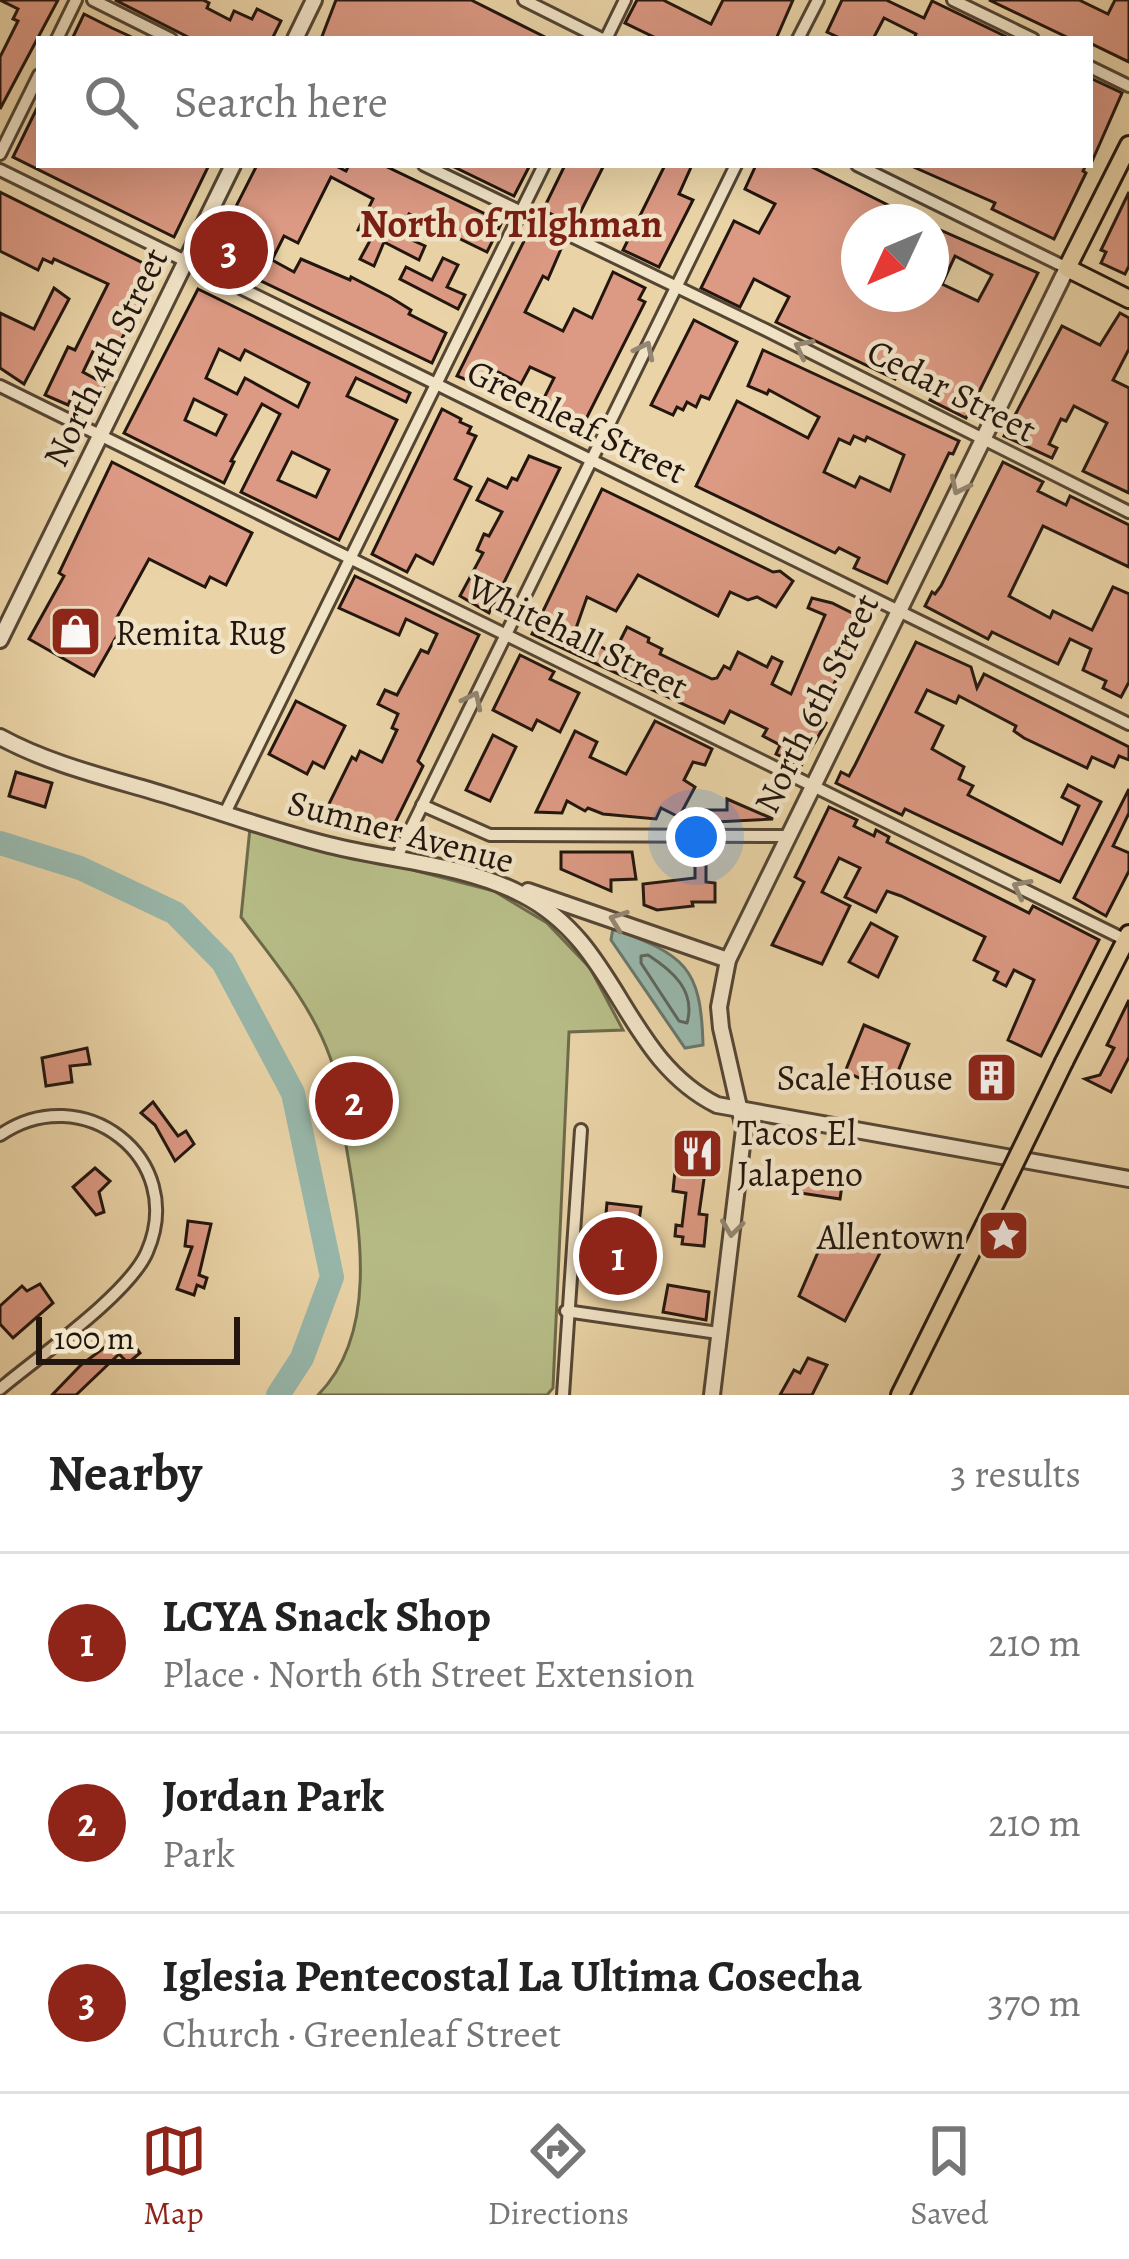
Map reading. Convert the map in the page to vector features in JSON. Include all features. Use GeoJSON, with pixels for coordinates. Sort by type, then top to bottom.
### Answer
{"type":"FeatureCollection","features":[{"type":"Feature","properties":{"kind":"main road","name":"North 6th Street"},"geometry":{"type":"LineString","coordinates":[[1067,268],[1129,146]]}},
{"type":"Feature","properties":{"kind":"main road"},"geometry":{"type":"LineString","coordinates":[[1067,268],[1129,298]]}},
{"type":"Feature","properties":{"kind":"main road"},"geometry":{"type":"LineString","coordinates":[[900,1395],[1128,939]]}},
{"type":"Feature","properties":{"kind":"street"},"geometry":{"type":"LineString","coordinates":[[58,36],[76,0]]}},
{"type":"Feature","properties":{"kind":"street"},"geometry":{"type":"LineString","coordinates":[[93,0],[165,36]]}},
{"type":"Feature","properties":{"kind":"street"},"geometry":{"type":"LineString","coordinates":[[296,36],[314,0]]}},
{"type":"Feature","properties":{"kind":"street"},"geometry":{"type":"LineString","coordinates":[[524,0],[598,36]]}},
{"type":"Feature","properties":{"kind":"street"},"geometry":{"type":"LineString","coordinates":[[606,36],[626,0]]}},
{"type":"Feature","properties":{"kind":"street"},"geometry":{"type":"LineString","coordinates":[[800,36],[818,0]]}},
{"type":"Feature","properties":{"kind":"street"},"geometry":{"type":"LineString","coordinates":[[953,0],[1027,36]]}},
{"type":"Feature","properties":{"kind":"street"},"geometry":{"type":"LineString","coordinates":[[1093,68],[1129,86]]}},
{"type":"Feature","properties":{"kind":"street"},"geometry":{"type":"LineString","coordinates":[[0,154],[36,82]]}},
{"type":"Feature","properties":{"kind":"street","name":"North 4th Street"},"geometry":{"type":"LineString","coordinates":[[0,640],[232,168]]}},
{"type":"Feature","properties":{"kind":"street","name":"Cedar Street"},"geometry":{"type":"LineString","coordinates":[[430,168],[1129,512]]}},
{"type":"Feature","properties":{"kind":"street"},"geometry":{"type":"LineString","coordinates":[[225,813],[543,168]]}},
{"type":"Feature","properties":{"kind":"street"},"geometry":{"type":"LineString","coordinates":[[396,860],[735,168]]}},
{"type":"Feature","properties":{"kind":"street"},"geometry":{"type":"LineString","coordinates":[[863,168],[1067,268]]}},
{"type":"Feature","properties":{"kind":"street","name":"Greenleaf Street"},"geometry":{"type":"LineString","coordinates":[[0,170],[1129,724]]}},
{"type":"Feature","properties":{"kind":"street","name":"North 6th Street"},"geometry":{"type":"LineString","coordinates":[[712,1395],[744,1138],[719,1007],[728,960],[1067,268]]}},
{"type":"Feature","properties":{"kind":"street","name":"Whitehall Street"},"geometry":{"type":"LineString","coordinates":[[0,386],[1128,939]]}},
{"type":"Feature","properties":{"kind":"street","name":"Sumner Avenue"},"geometry":{"type":"LineString","coordinates":[[0,737],[56,761],[328,845],[503,886],[542,906],[576,936],[616,989],[647,1046],[679,1083],[717,1105],[1129,1179]]}},
{"type":"Feature","properties":{"kind":"street"},"geometry":{"type":"LineString","coordinates":[[422,805],[490,835],[787,836]]}},
{"type":"Feature","properties":{"kind":"street"},"geometry":{"type":"LineString","coordinates":[[503,886],[567,902],[728,960]]}},
{"type":"Feature","properties":{"kind":"street"},"geometry":{"type":"LineString","coordinates":[[0,1135],[43,1117],[77,1116],[116,1133],[134,1150],[152,1181],[153,1234],[139,1267],[115,1292],[0,1389]]}},
{"type":"Feature","properties":{"kind":"street"},"geometry":{"type":"LineString","coordinates":[[563,1395],[580,1130]]}},
{"type":"Feature","properties":{"kind":"street"},"geometry":{"type":"LineString","coordinates":[[566,1311],[718,1334]]}},
{"type":"Feature","properties":{"kind":"green space"},"geometry":{"type":"Polygon","coordinates":[[[250,828],[494,891],[547,923],[590,968],[623,1030],[569,1032],[553,1388],[547,1395],[318,1395],[338,1369],[358,1306],[355,1203],[330,1057],[302,1001],[241,917],[250,828]]]}},
{"type":"Feature","properties":{"kind":"water"},"geometry":{"type":"Polygon","coordinates":[[[613,928],[657,947],[684,967],[698,997],[703,1045],[685,1048],[611,940],[613,928]]]}},
{"type":"Feature","properties":{"kind":"building"},"geometry":{"type":"Polygon","coordinates":[[[0,0],[58,0],[0,109],[0,57],[18,21],[13,19],[18,9],[0,0]]]}},
{"type":"Feature","properties":{"kind":"building"},"geometry":{"type":"Polygon","coordinates":[[[115,0],[203,0],[209,3],[207,8],[230,20],[234,11],[252,19],[257,9],[281,21],[274,36],[186,36],[115,0]]]}},
{"type":"Feature","properties":{"kind":"building"},"geometry":{"type":"Polygon","coordinates":[[[336,0],[471,0],[543,36],[322,36],[336,0]]]}},
{"type":"Feature","properties":{"kind":"building"},"geometry":{"type":"Polygon","coordinates":[[[637,0],[663,0],[711,24],[723,0],[793,0],[777,36],[652,36],[625,23],[637,0]]]}},
{"type":"Feature","properties":{"kind":"building"},"geometry":{"type":"Polygon","coordinates":[[[842,0],[886,0],[924,18],[932,1],[1005,36],[915,36],[884,18],[875,36],[827,32],[842,0]]]}},
{"type":"Feature","properties":{"kind":"building"},"geometry":{"type":"Polygon","coordinates":[[[989,0],[1079,0],[1108,14],[1115,0],[1129,0],[1129,62],[1093,44],[1093,36],[1065,36],[989,0]]]}},
{"type":"Feature","properties":{"kind":"building"},"geometry":{"type":"Polygon","coordinates":[[[84,14],[129,36],[73,36],[84,14]]]}},
{"type":"Feature","properties":{"kind":"building"},"geometry":{"type":"Polygon","coordinates":[[[1093,79],[1122,93],[1093,159],[1093,79]]]}},
{"type":"Feature","properties":{"kind":"building"},"geometry":{"type":"Polygon","coordinates":[[[36,110],[36,168],[208,168],[174,237],[13,157],[36,110]]]}},
{"type":"Feature","properties":{"kind":"building"},"geometry":{"type":"Polygon","coordinates":[[[255,168],[389,168],[502,222],[487,252],[409,214],[399,234],[425,246],[419,260],[384,242],[374,266],[360,259],[372,237],[358,230],[373,199],[331,177],[298,243],[284,236],[272,260],[294,272],[301,259],[351,277],[411,310],[409,314],[446,333],[432,363],[215,259],[226,236],[222,234],[255,168]]]}},
{"type":"Feature","properties":{"kind":"building"},"geometry":{"type":"Polygon","coordinates":[[[456,168],[528,168],[514,196],[456,168]]]}},
{"type":"Feature","properties":{"kind":"building"},"geometry":{"type":"Polygon","coordinates":[[[564,168],[602,168],[574,225],[543,210],[564,168]]]}},
{"type":"Feature","properties":{"kind":"building"},"geometry":{"type":"Polygon","coordinates":[[[664,168],[691,168],[679,194],[693,200],[659,267],[623,250],[664,168]]]}},
{"type":"Feature","properties":{"kind":"building"},"geometry":{"type":"Polygon","coordinates":[[[755,168],[814,168],[886,204],[841,204],[841,312],[949,312],[949,287],[978,301],[992,275],[955,256],[949,269],[949,234],[1038,273],[966,418],[930,400],[935,391],[898,372],[895,379],[776,322],[789,297],[754,279],[740,307],[701,288],[734,221],[759,233],[775,204],[745,189],[755,168]]]}},
{"type":"Feature","properties":{"kind":"building"},"geometry":{"type":"Polygon","coordinates":[[[916,168],[1084,168],[1054,239],[992,209],[995,203],[916,168]]]}},
{"type":"Feature","properties":{"kind":"building"},"geometry":{"type":"Polygon","coordinates":[[[0,192],[157,270],[113,356],[95,347],[83,372],[105,384],[96,401],[75,390],[68,405],[45,395],[68,347],[75,350],[108,284],[54,259],[52,263],[43,259],[38,270],[0,251],[0,192]]]}},
{"type":"Feature","properties":{"kind":"building"},"geometry":{"type":"Polygon","coordinates":[[[1129,192],[1129,266],[1125,274],[1101,263],[1106,252],[1101,250],[1129,192]]]}},
{"type":"Feature","properties":{"kind":"building"},"geometry":{"type":"Polygon","coordinates":[[[529,231],[561,249],[525,312],[563,331],[574,309],[592,318],[613,272],[645,288],[639,299],[645,302],[578,435],[536,414],[554,378],[530,367],[521,384],[496,371],[487,388],[457,376],[529,231]]]}},
{"type":"Feature","properties":{"kind":"building"},"geometry":{"type":"Polygon","coordinates":[[[443,258],[458,265],[447,287],[465,295],[458,309],[400,279],[406,267],[432,280],[443,258]]]}},
{"type":"Feature","properties":{"kind":"building"},"geometry":{"type":"Polygon","coordinates":[[[54,288],[69,299],[24,384],[0,368],[0,313],[34,329],[54,288]]]}},
{"type":"Feature","properties":{"kind":"building"},"geometry":{"type":"Polygon","coordinates":[[[198,289],[410,393],[406,402],[356,378],[347,396],[397,420],[339,540],[241,492],[280,414],[262,404],[224,483],[124,433],[198,289]],[[219,349],[206,378],[237,394],[245,378],[298,407],[309,383],[245,350],[240,360],[219,349]],[[194,399],[185,420],[216,435],[226,415],[194,399]],[[292,452],[278,480],[316,497],[329,470],[292,452]]]}},
{"type":"Feature","properties":{"kind":"building"},"geometry":{"type":"Polygon","coordinates":[[[1120,313],[1129,318],[1129,349],[1113,380],[1129,388],[1129,493],[1083,471],[1107,423],[1074,406],[1066,421],[1061,419],[1049,444],[1057,448],[1052,458],[1004,436],[1062,326],[1100,345],[1120,313]]]}},
{"type":"Feature","properties":{"kind":"building"},"geometry":{"type":"Polygon","coordinates":[[[694,320],[737,342],[709,399],[701,396],[696,407],[687,402],[673,415],[651,405],[694,320]]]}},
{"type":"Feature","properties":{"kind":"building"},"geometry":{"type":"Polygon","coordinates":[[[763,350],[959,441],[887,583],[854,568],[859,558],[839,548],[835,553],[696,486],[737,401],[808,438],[819,417],[769,390],[767,394],[748,386],[763,350]],[[854,436],[850,444],[839,439],[824,472],[855,487],[860,477],[890,491],[904,455],[867,437],[865,441],[854,436]]]}},
{"type":"Feature","properties":{"kind":"building"},"geometry":{"type":"Polygon","coordinates":[[[442,409],[461,419],[471,427],[468,433],[476,436],[455,479],[471,487],[433,564],[416,555],[407,572],[372,554],[442,409]]]}},
{"type":"Feature","properties":{"kind":"building"},"geometry":{"type":"Polygon","coordinates":[[[529,456],[560,468],[489,613],[460,596],[483,553],[477,550],[484,534],[489,536],[502,512],[477,500],[488,479],[507,488],[512,478],[517,480],[529,456]]]}},
{"type":"Feature","properties":{"kind":"building"},"geometry":{"type":"Polygon","coordinates":[[[112,462],[252,533],[226,585],[210,577],[205,587],[149,559],[115,621],[123,625],[94,676],[29,639],[64,576],[59,573],[112,462]]]}},
{"type":"Feature","properties":{"kind":"building"},"geometry":{"type":"Polygon","coordinates":[[[1003,462],[1043,482],[1038,491],[1066,505],[1070,496],[1129,525],[1129,567],[1043,526],[1009,596],[1050,618],[1053,611],[1092,630],[1113,587],[1129,594],[1129,682],[1121,697],[1103,688],[1106,681],[1083,670],[1091,649],[1070,639],[1058,664],[992,632],[988,639],[925,606],[941,586],[1003,462]]]}},
{"type":"Feature","properties":{"kind":"building"},"geometry":{"type":"Polygon","coordinates":[[[602,489],[793,581],[776,607],[757,597],[748,600],[730,592],[718,616],[638,575],[616,611],[587,597],[574,634],[614,653],[627,627],[649,638],[648,642],[662,649],[660,654],[712,679],[724,666],[730,669],[738,652],[767,667],[772,657],[782,662],[772,684],[791,694],[825,615],[808,608],[812,598],[866,620],[817,718],[826,723],[801,766],[776,754],[780,745],[763,736],[767,729],[730,711],[724,723],[532,634],[602,489]]]}},
{"type":"Feature","properties":{"kind":"building"},"geometry":{"type":"Polygon","coordinates":[[[355,576],[479,635],[418,761],[423,766],[393,827],[343,825],[322,818],[352,757],[356,760],[360,751],[382,762],[397,730],[392,728],[398,714],[378,704],[385,690],[397,695],[421,650],[428,653],[437,634],[406,619],[399,635],[339,608],[355,576]]]}},
{"type":"Feature","properties":{"kind":"building"},"geometry":{"type":"Polygon","coordinates":[[[916,642],[971,667],[977,688],[984,674],[1129,747],[1129,760],[1119,756],[1114,767],[1092,757],[1087,768],[1024,738],[1014,731],[1016,726],[959,696],[956,703],[927,690],[916,712],[943,726],[932,749],[964,767],[959,779],[973,786],[968,795],[1062,844],[1079,806],[1062,797],[1068,785],[1101,802],[1060,882],[905,809],[902,815],[836,783],[841,772],[849,776],[916,642]]]}},
{"type":"Feature","properties":{"kind":"building"},"geometry":{"type":"Polygon","coordinates":[[[520,655],[554,672],[550,679],[579,693],[560,732],[537,720],[532,730],[493,710],[520,655]]]}},
{"type":"Feature","properties":{"kind":"building"},"geometry":{"type":"Polygon","coordinates":[[[296,701],[345,726],[324,768],[313,762],[307,774],[269,754],[296,701]]]}},
{"type":"Feature","properties":{"kind":"building"},"geometry":{"type":"Polygon","coordinates":[[[655,721],[712,749],[705,765],[693,762],[684,780],[695,787],[679,817],[661,808],[656,819],[603,814],[567,801],[562,813],[536,812],[575,731],[597,742],[590,757],[626,774],[655,721]]]}},
{"type":"Feature","properties":{"kind":"building"},"geometry":{"type":"Polygon","coordinates":[[[493,735],[516,747],[490,801],[466,790],[493,735]]]}},
{"type":"Feature","properties":{"kind":"building"},"geometry":{"type":"Polygon","coordinates":[[[16,772],[52,783],[45,807],[9,796],[16,772]]]}},
{"type":"Feature","properties":{"kind":"building"},"geometry":{"type":"Polygon","coordinates":[[[1129,789],[1129,813],[1113,846],[1129,853],[1129,871],[1106,916],[1074,898],[1129,789]]]}},
{"type":"Feature","properties":{"kind":"building"},"geometry":{"type":"Polygon","coordinates":[[[727,799],[773,819],[697,823],[697,810],[727,810],[727,799]]]}},
{"type":"Feature","properties":{"kind":"building"},"geometry":{"type":"Polygon","coordinates":[[[829,807],[857,820],[854,826],[874,836],[876,830],[889,837],[887,842],[1029,913],[1033,906],[1099,940],[1041,1056],[1008,1040],[1034,980],[1014,970],[1006,986],[994,980],[998,972],[974,960],[985,937],[901,896],[887,891],[876,912],[845,897],[860,868],[839,858],[822,892],[850,906],[822,964],[772,945],[804,882],[795,877],[829,807]]]}},
{"type":"Feature","properties":{"kind":"building"},"geometry":{"type":"Polygon","coordinates":[[[695,849],[706,849],[706,882],[715,883],[715,902],[657,910],[644,905],[643,884],[695,878],[695,849]]]}},
{"type":"Feature","properties":{"kind":"building"},"geometry":{"type":"Polygon","coordinates":[[[561,852],[632,852],[636,879],[611,880],[611,891],[561,869],[561,852]]]}},
{"type":"Feature","properties":{"kind":"building"},"geometry":{"type":"Polygon","coordinates":[[[871,923],[897,937],[878,977],[849,962],[871,923]]]}},
{"type":"Feature","properties":{"kind":"building"},"geometry":{"type":"Polygon","coordinates":[[[1129,1000],[1129,1057],[1111,1092],[1085,1079],[1100,1075],[1114,1048],[1107,1045],[1129,1000]]]}},
{"type":"Feature","properties":{"kind":"building"},"geometry":{"type":"Polygon","coordinates":[[[864,1025],[909,1044],[894,1081],[887,1078],[883,1088],[845,1072],[864,1025]]]}},
{"type":"Feature","properties":{"kind":"building"},"geometry":{"type":"Polygon","coordinates":[[[87,1048],[90,1064],[70,1066],[72,1082],[46,1086],[42,1058],[87,1048]]]}},
{"type":"Feature","properties":{"kind":"building"},"geometry":{"type":"Polygon","coordinates":[[[153,1102],[178,1136],[186,1131],[194,1144],[175,1161],[155,1125],[141,1113],[153,1102]]]}},
{"type":"Feature","properties":{"kind":"building"},"geometry":{"type":"Polygon","coordinates":[[[683,1144],[709,1144],[699,1214],[707,1215],[704,1246],[682,1244],[683,1237],[675,1236],[676,1225],[682,1226],[686,1193],[673,1191],[677,1151],[683,1151],[683,1144]]]}},
{"type":"Feature","properties":{"kind":"building"},"geometry":{"type":"Polygon","coordinates":[[[95,1168],[110,1181],[99,1192],[104,1212],[96,1215],[73,1187],[95,1168]]]}},
{"type":"Feature","properties":{"kind":"building"},"geometry":{"type":"Polygon","coordinates":[[[797,1171],[843,1178],[840,1199],[794,1192],[797,1171]]]}},
{"type":"Feature","properties":{"kind":"building"},"geometry":{"type":"Polygon","coordinates":[[[607,1203],[641,1207],[638,1228],[632,1227],[627,1274],[605,1271],[610,1224],[605,1224],[607,1203]]]}},
{"type":"Feature","properties":{"kind":"building"},"geometry":{"type":"Polygon","coordinates":[[[188,1221],[211,1224],[199,1275],[207,1278],[204,1288],[197,1285],[194,1295],[177,1289],[192,1247],[185,1246],[188,1221]]]}},
{"type":"Feature","properties":{"kind":"building"},"geometry":{"type":"Polygon","coordinates":[[[841,1233],[880,1253],[845,1321],[799,1296],[825,1236],[841,1233]]]}},
{"type":"Feature","properties":{"kind":"building"},"geometry":{"type":"Polygon","coordinates":[[[40,1284],[53,1303],[13,1338],[0,1324],[0,1306],[22,1286],[27,1291],[40,1284]]]}},
{"type":"Feature","properties":{"kind":"building"},"geometry":{"type":"Polygon","coordinates":[[[668,1285],[709,1292],[706,1320],[663,1312],[668,1285]]]}},
{"type":"Feature","properties":{"kind":"building"},"geometry":{"type":"Polygon","coordinates":[[[125,1332],[140,1353],[128,1363],[119,1354],[76,1395],[52,1395],[81,1365],[125,1332]]]}},
{"type":"Feature","properties":{"kind":"building"},"geometry":{"type":"Polygon","coordinates":[[[808,1358],[827,1365],[812,1395],[780,1395],[794,1370],[800,1373],[808,1358]]]}},
{"type":"Feature","properties":{"kind":"waterway"},"geometry":{"type":"LineString","coordinates":[[0,843],[80,868],[175,913],[223,962],[293,1093],[332,1277],[302,1358],[278,1395]]}},
{"type":"Feature","properties":{"kind":"place","name":"Iglesia Pentecostal La Ultima Cosecha"},"geometry":{"type":"Point","coordinates":[229,250]}},
{"type":"Feature","properties":{"kind":"place","name":"Remita Rug"},"geometry":{"type":"Point","coordinates":[76,632]}},
{"type":"Feature","properties":{"kind":"place","name":"Scale House"},"geometry":{"type":"Point","coordinates":[992,1077]}},
{"type":"Feature","properties":{"kind":"place","name":"Jordan Park"},"geometry":{"type":"Point","coordinates":[354,1101]}},
{"type":"Feature","properties":{"kind":"place","name":"Tacos El Jalapeno"},"geometry":{"type":"Point","coordinates":[698,1153]}},
{"type":"Feature","properties":{"kind":"place","name":"Allentown"},"geometry":{"type":"Point","coordinates":[1004,1236]}},
{"type":"Feature","properties":{"kind":"place","name":"LCYA Snack Shop"},"geometry":{"type":"Point","coordinates":[618,1256]}},
{"type":"Feature","properties":{"kind":"district","name":"North of Tilghman"},"geometry":{"type":"Point","coordinates":[511,223]}}]}
